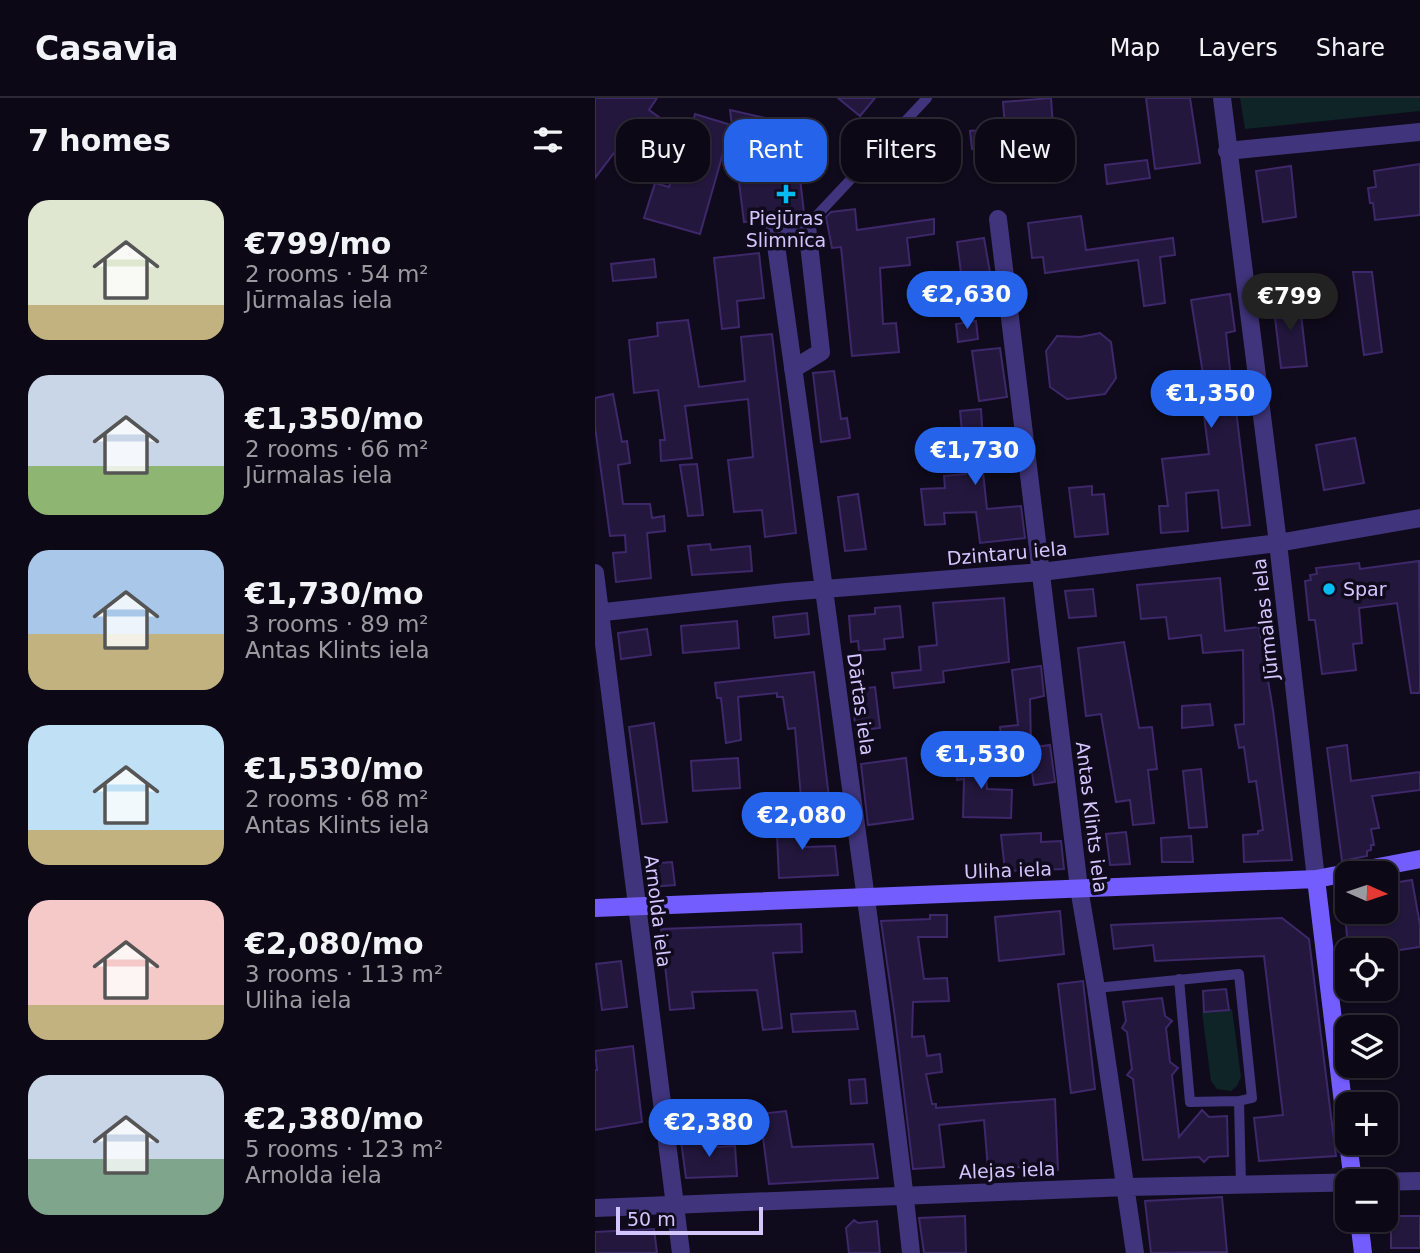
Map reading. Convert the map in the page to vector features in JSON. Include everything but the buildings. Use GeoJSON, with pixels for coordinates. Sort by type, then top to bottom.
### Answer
{"type":"FeatureCollection","features":[{"type":"Feature","properties":{"kind":"main road","name":"Uliha iela"},"geometry":{"type":"LineString","coordinates":[[595,908],[1315,878],[1420,859]]}},
{"type":"Feature","properties":{"kind":"main road","name":"Jūrmalas iela"},"geometry":{"type":"LineString","coordinates":[[1315,878],[1342,1092]]}},
{"type":"Feature","properties":{"kind":"main road"},"geometry":{"type":"LineString","coordinates":[[1360,1232],[1363,1253]]}},
{"type":"Feature","properties":{"kind":"street","name":"Jūrmalas iela"},"geometry":{"type":"LineString","coordinates":[[1221,98],[1278,543],[1315,878]]}},
{"type":"Feature","properties":{"kind":"street"},"geometry":{"type":"LineString","coordinates":[[1227,151],[1420,132]]}},
{"type":"Feature","properties":{"kind":"street","name":"Antas Klints iela"},"geometry":{"type":"LineString","coordinates":[[998,219],[1079,888],[1135,1253]]}},
{"type":"Feature","properties":{"kind":"street","name":"Dārtas iela"},"geometry":{"type":"LineString","coordinates":[[807,226],[774,231],[825,589],[911,1253]]}},
{"type":"Feature","properties":{"kind":"street"},"geometry":{"type":"LineString","coordinates":[[793,369],[821,352],[807,226]]}},
{"type":"Feature","properties":{"kind":"street","name":"Dzintaru iela"},"geometry":{"type":"LineString","coordinates":[[597,613],[825,589],[1041,572],[1278,543],[1420,518]]}},
{"type":"Feature","properties":{"kind":"street","name":"Arnolda iela"},"geometry":{"type":"LineString","coordinates":[[595,573],[597,613],[681,1253]]}},
{"type":"Feature","properties":{"kind":"street","name":"Alejas iela"},"geometry":{"type":"LineString","coordinates":[[1398,1181],[1420,1181]]}},
{"type":"Feature","properties":{"kind":"street","name":"Alejas iela"},"geometry":{"type":"LineString","coordinates":[[595,1208],[1335,1182]]}},
{"type":"Feature","properties":{"kind":"lane"},"geometry":{"type":"LineString","coordinates":[[807,226],[927,98]]}},
{"type":"Feature","properties":{"kind":"lane"},"geometry":{"type":"LineString","coordinates":[[1096,988],[1179,979],[1239,974],[1252,1098],[1240,1101],[1191,1102],[1179,979]]}},
{"type":"Feature","properties":{"kind":"lane"},"geometry":{"type":"LineString","coordinates":[[1240,1101],[1241,1185]]}},
{"type":"Feature","properties":{"kind":"green space"},"geometry":{"type":"Polygon","coordinates":[[[1240,98],[1420,98],[1420,111],[1245,129],[1240,98]]]}},
{"type":"Feature","properties":{"kind":"green space"},"geometry":{"type":"Polygon","coordinates":[[[1232,1009],[1241,1077],[1231,1091],[1217,1089],[1211,1081],[1202,1012],[1232,1009]]]}},
{"type":"Feature","properties":{"kind":"place","name":"Piejūras Slimnīca"},"geometry":{"type":"Point","coordinates":[786,194]}},
{"type":"Feature","properties":{"kind":"place","name":"Spar"},"geometry":{"type":"Point","coordinates":[1329,589]}}]}
